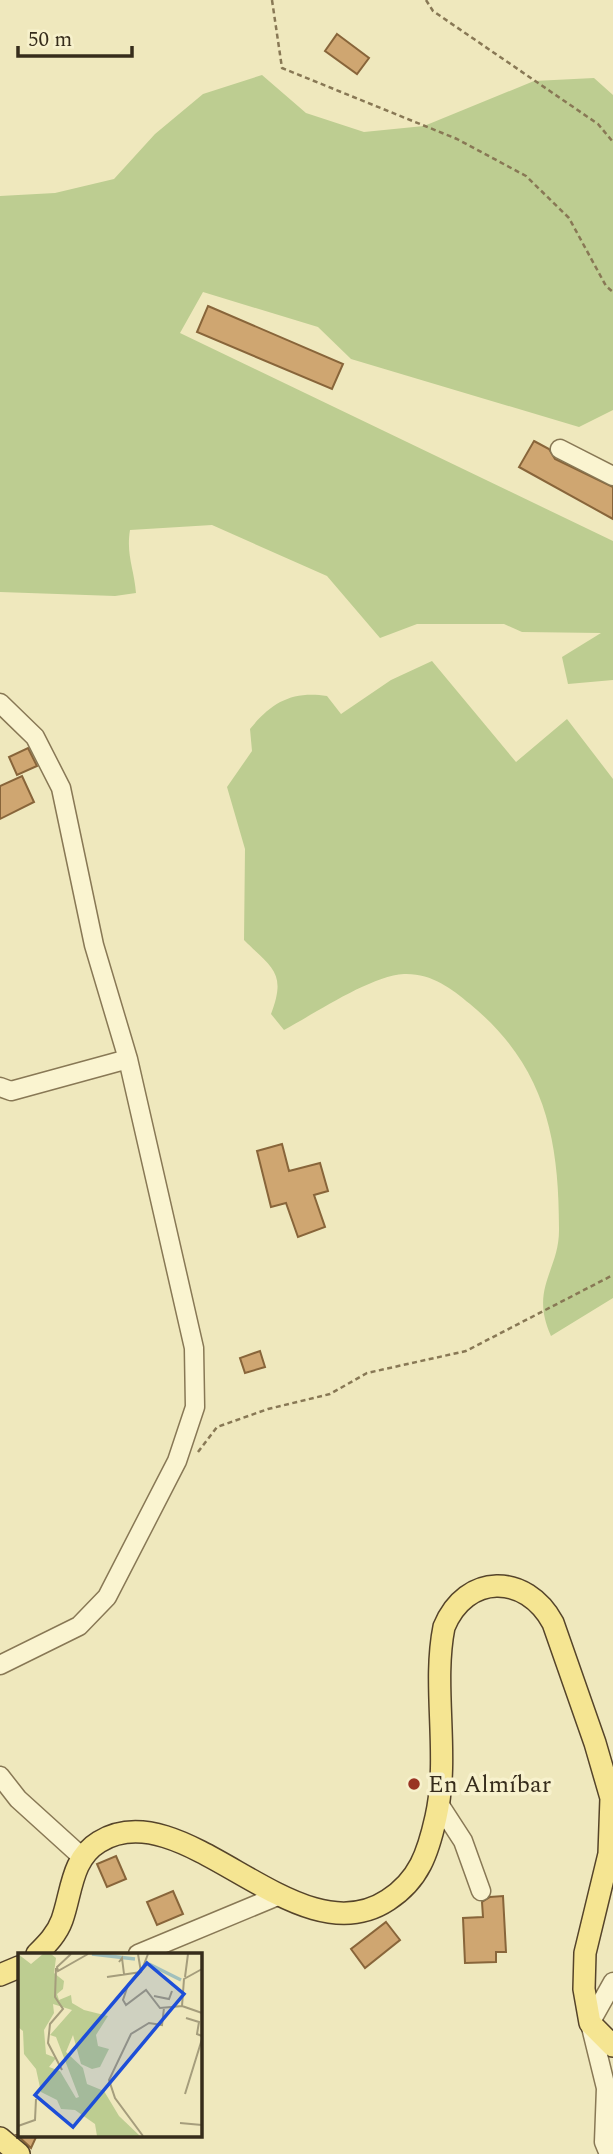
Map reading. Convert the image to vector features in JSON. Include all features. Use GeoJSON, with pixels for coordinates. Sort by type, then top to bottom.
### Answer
{"type":"FeatureCollection","features":[{"type":"Feature","properties":{"kind":"main road"},"geometry":{"type":"LineString","coordinates":[[38,1953],[61,1922],[72,1878],[82,1857],[99,1842],[120,1832],[142,1831],[164,1836],[280,1895],[332,1915],[355,1914],[375,1909],[407,1888],[428,1855],[439,1804],[444,1627],[455,1606],[474,1592],[496,1586],[518,1589],[532,1596],[545,1609],[553,1623],[596,1743],[611,1798],[609,1854],[585,1953],[584,1989],[590,2023],[613,2046]]}},
{"type":"Feature","properties":{"kind":"main road"},"geometry":{"type":"LineString","coordinates":[[0,1975],[18,1967]]}},
{"type":"Feature","properties":{"kind":"main road"},"geometry":{"type":"LineString","coordinates":[[0,2138],[19,2154]]}},
{"type":"Feature","properties":{"kind":"street"},"geometry":{"type":"LineString","coordinates":[[560,449],[613,476]]}},
{"type":"Feature","properties":{"kind":"street"},"geometry":{"type":"LineString","coordinates":[[0,703],[34,737],[61,788],[94,945],[128,1059],[194,1348],[195,1407],[177,1461],[107,1597],[79,1626],[0,1665]]}},
{"type":"Feature","properties":{"kind":"street"},"geometry":{"type":"LineString","coordinates":[[0,1087],[11,1090],[128,1059]]}},
{"type":"Feature","properties":{"kind":"street"},"geometry":{"type":"LineString","coordinates":[[0,1776],[18,1800],[82,1857]]}},
{"type":"Feature","properties":{"kind":"street"},"geometry":{"type":"LineString","coordinates":[[439,1804],[463,1841],[481,1891]]}},
{"type":"Feature","properties":{"kind":"street"},"geometry":{"type":"LineString","coordinates":[[143,1953],[280,1895]]}},
{"type":"Feature","properties":{"kind":"street"},"geometry":{"type":"LineString","coordinates":[[609,2154],[604,2142],[606,2088],[590,2023],[613,1982]]}},
{"type":"Feature","properties":{"kind":"path"},"geometry":{"type":"LineString","coordinates":[[272,0],[282,68],[457,139],[526,176],[569,218],[606,286],[613,292]]}},
{"type":"Feature","properties":{"kind":"path"},"geometry":{"type":"LineString","coordinates":[[426,0],[433,11],[598,124],[613,142]]}},
{"type":"Feature","properties":{"kind":"path"},"geometry":{"type":"LineString","coordinates":[[197,1455],[217,1427],[268,1409],[330,1394],[367,1373],[466,1351],[613,1275]]}},
{"type":"Feature","properties":{"kind":"green space"},"geometry":{"type":"Polygon","coordinates":[[[262,75],[306,113],[364,132],[424,126],[534,81],[594,78],[613,95],[613,410],[579,427],[351,359],[318,327],[203,292],[180,333],[613,541],[613,680],[568,684],[562,657],[601,633],[522,632],[504,624],[417,624],[380,638],[327,576],[212,525],[130,530],[130,554],[136,593],[115,596],[0,592],[0,196],[55,193],[114,179],[155,134],[203,94],[262,75]]]}},
{"type":"Feature","properties":{"kind":"green space"},"geometry":{"type":"Polygon","coordinates":[[[432,661],[516,762],[567,719],[613,779],[613,1298],[551,1336],[543,1304],[558,1243],[556,1163],[542,1104],[531,1077],[515,1052],[495,1027],[455,992],[432,979],[414,974],[390,976],[375,981],[284,1030],[271,1014],[277,989],[274,972],[244,940],[245,849],[227,787],[252,751],[250,729],[275,705],[303,695],[327,696],[341,714],[391,680],[432,661]]]}},
{"type":"Feature","properties":{"kind":"building"},"geometry":{"type":"Polygon","coordinates":[[[337,34],[369,58],[357,74],[325,51],[337,34]]]}},
{"type":"Feature","properties":{"kind":"building"},"geometry":{"type":"Polygon","coordinates":[[[208,306],[343,364],[332,389],[197,332],[208,306]]]}},
{"type":"Feature","properties":{"kind":"building"},"geometry":{"type":"Polygon","coordinates":[[[534,441],[549,449],[555,459],[613,487],[613,519],[519,467],[534,441]]]}},
{"type":"Feature","properties":{"kind":"building"},"geometry":{"type":"Polygon","coordinates":[[[28,748],[37,766],[17,775],[9,757],[28,748]]]}},
{"type":"Feature","properties":{"kind":"building"},"geometry":{"type":"Polygon","coordinates":[[[22,776],[34,802],[0,819],[0,786],[22,776]]]}},
{"type":"Feature","properties":{"kind":"building"},"geometry":{"type":"Polygon","coordinates":[[[282,1144],[289,1171],[320,1163],[328,1191],[314,1195],[325,1227],[298,1237],[286,1203],[271,1207],[257,1151],[282,1144]]]}},
{"type":"Feature","properties":{"kind":"building"},"geometry":{"type":"Polygon","coordinates":[[[260,1351],[265,1367],[245,1373],[240,1358],[260,1351]]]}},
{"type":"Feature","properties":{"kind":"building"},"geometry":{"type":"Polygon","coordinates":[[[116,1856],[126,1879],[107,1887],[97,1864],[116,1856]]]}},
{"type":"Feature","properties":{"kind":"building"},"geometry":{"type":"Polygon","coordinates":[[[173,1891],[183,1914],[157,1925],[147,1902],[173,1891]]]}},
{"type":"Feature","properties":{"kind":"building"},"geometry":{"type":"Polygon","coordinates":[[[503,1896],[506,1952],[496,1952],[496,1962],[465,1963],[463,1918],[483,1917],[482,1902],[490,1897],[503,1896]]]}},
{"type":"Feature","properties":{"kind":"building"},"geometry":{"type":"Polygon","coordinates":[[[386,1922],[400,1940],[365,1968],[351,1949],[386,1922]]]}},
{"type":"Feature","properties":{"kind":"building"},"geometry":{"type":"Polygon","coordinates":[[[18,2136],[37,2136],[31,2148],[18,2136]]]}},
{"type":"Feature","properties":{"kind":"place","name":"En Almíbar"},"geometry":{"type":"Point","coordinates":[414,1784]}}]}
